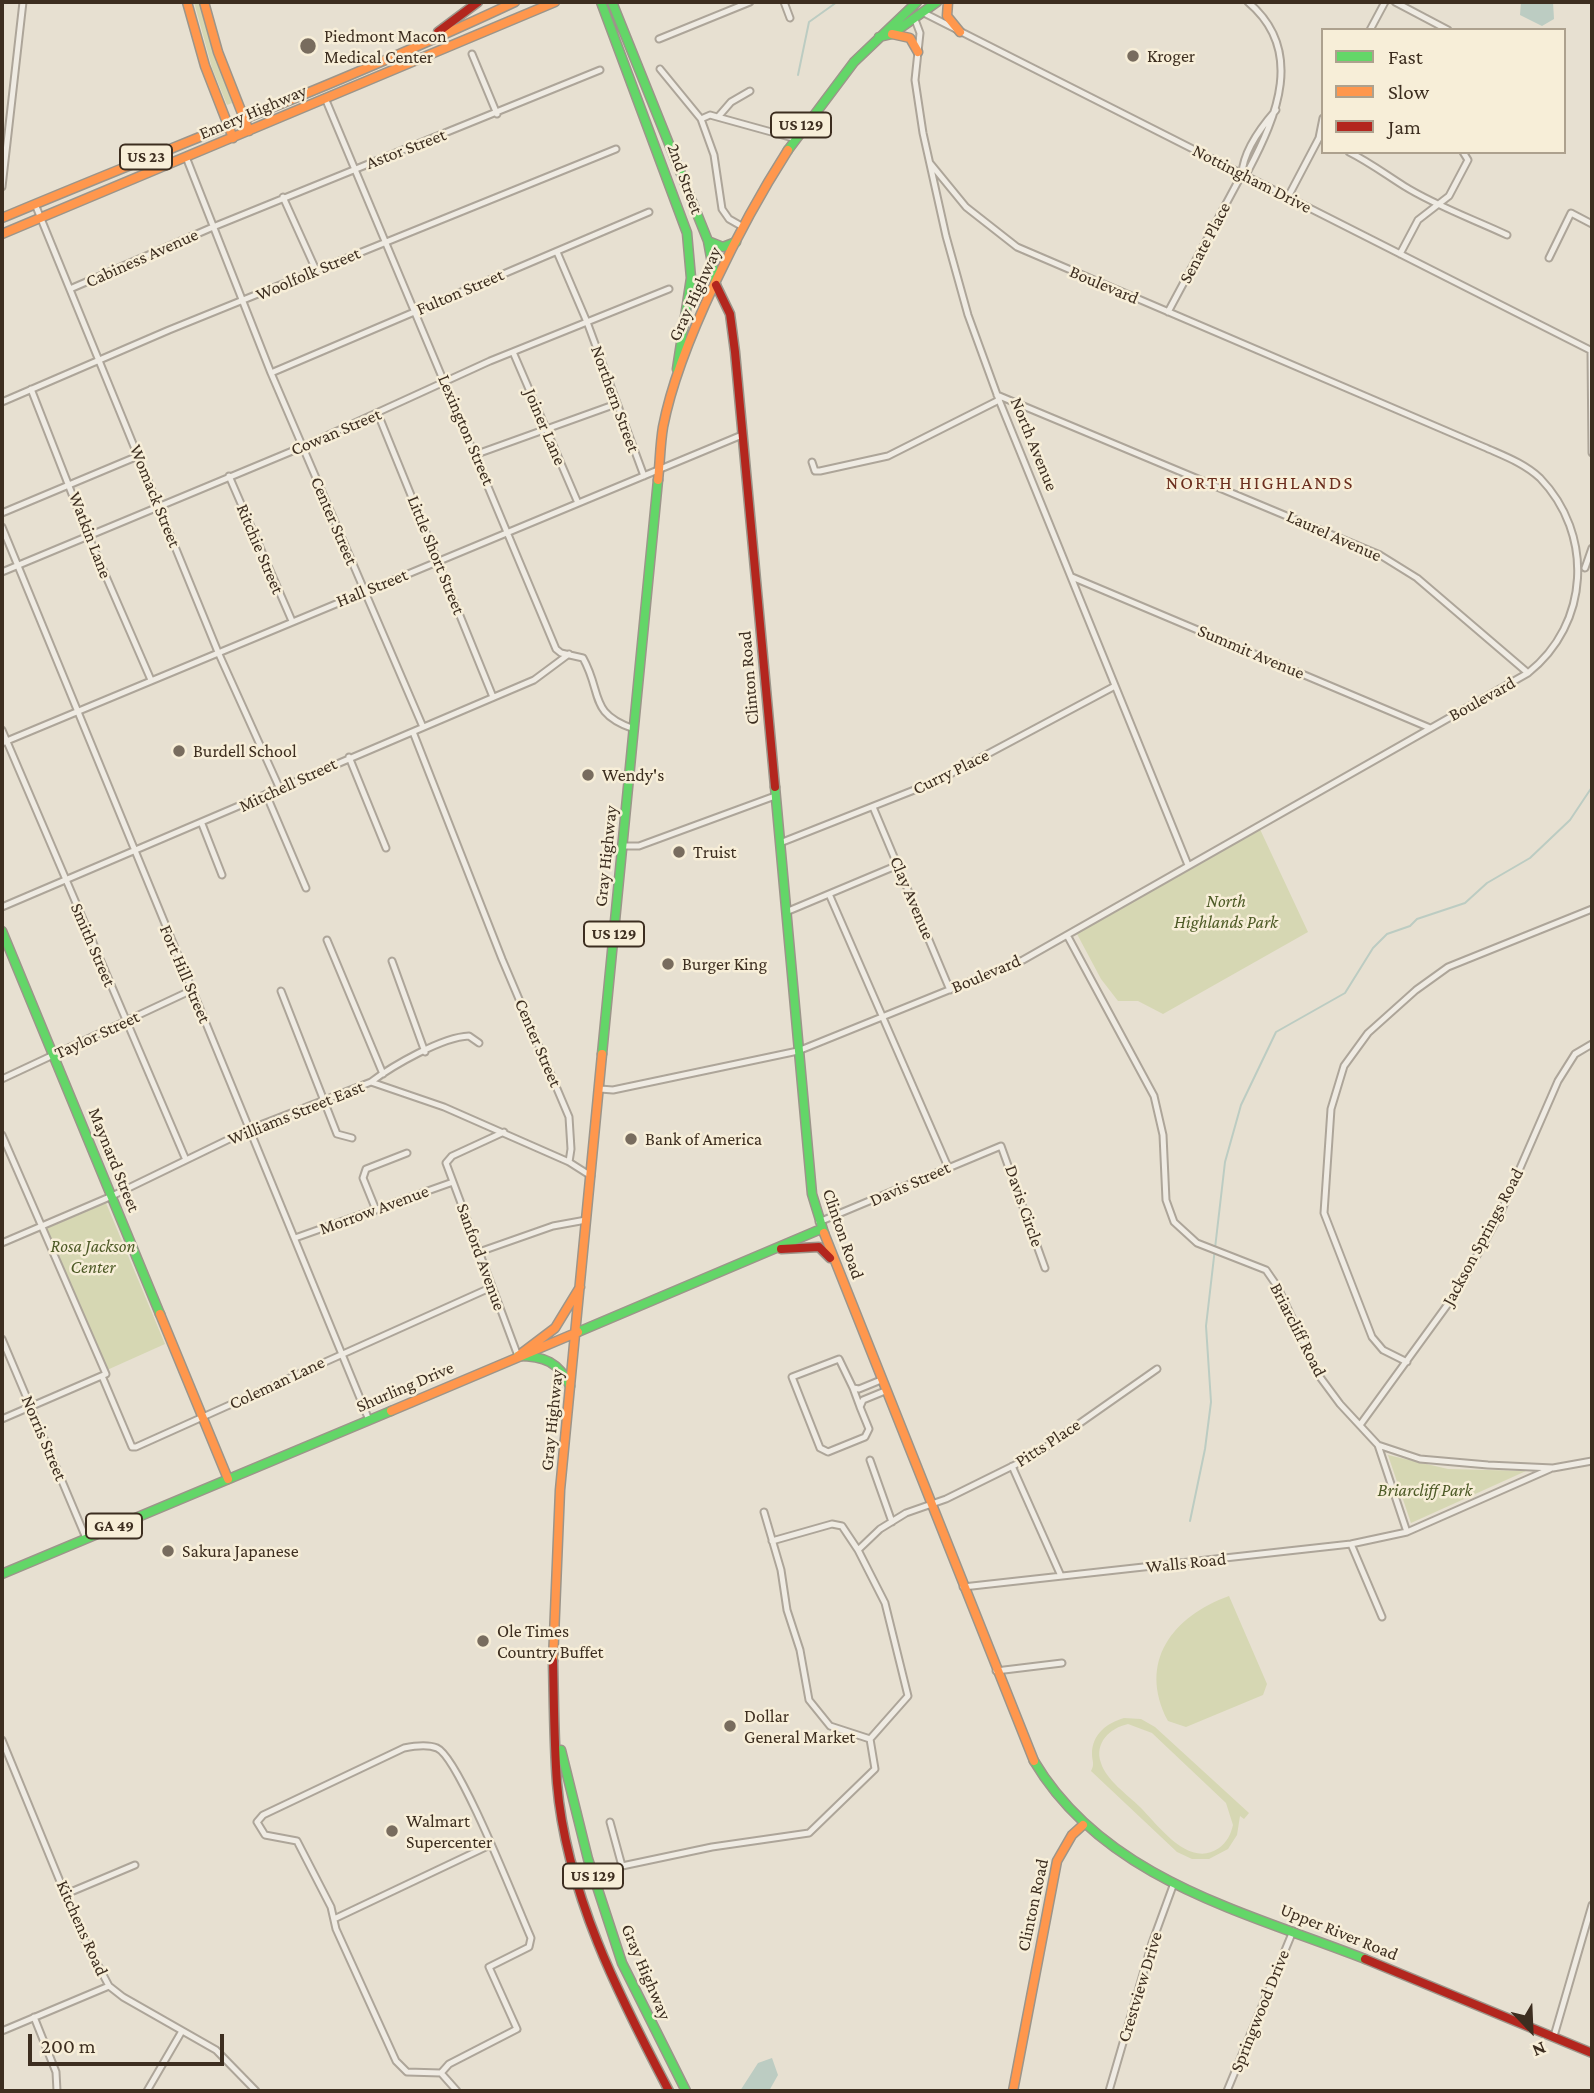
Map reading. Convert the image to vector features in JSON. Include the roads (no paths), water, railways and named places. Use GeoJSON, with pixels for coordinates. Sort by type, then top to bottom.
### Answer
{"type":"FeatureCollection","features":[{"type":"Feature","properties":{"kind":"main road"},"geometry":{"type":"LineString","coordinates":[[187,2],[226,124],[233,138]]}},
{"type":"Feature","properties":{"kind":"main road"},"geometry":{"type":"LineString","coordinates":[[204,2],[218,52],[249,131]]}},
{"type":"Feature","properties":{"kind":"main road"},"geometry":{"type":"LineString","coordinates":[[401,56],[478,2]]}},
{"type":"Feature","properties":{"kind":"main road"},"geometry":{"type":"LineString","coordinates":[[503,24],[517,2]]}},
{"type":"Feature","properties":{"kind":"main road","name":"Emery Highway"},"geometry":{"type":"LineString","coordinates":[[2,216],[401,56],[517,2]]}},
{"type":"Feature","properties":{"kind":"main road","name":"Emery Highway"},"geometry":{"type":"LineString","coordinates":[[2,234],[555,2]]}},
{"type":"Feature","properties":{"kind":"main road","name":"2nd Street"},"geometry":{"type":"LineString","coordinates":[[601,2],[682,212],[687,233],[691,278],[676,375]]}},
{"type":"Feature","properties":{"kind":"main road","name":"2nd Street"},"geometry":{"type":"LineString","coordinates":[[612,2],[708,242],[716,285]]}},
{"type":"Feature","properties":{"kind":"main road"},"geometry":{"type":"LineString","coordinates":[[879,37],[892,34],[937,2]]}},
{"type":"Feature","properties":{"kind":"main road"},"geometry":{"type":"LineString","coordinates":[[948,2],[947,16],[960,32]]}},
{"type":"Feature","properties":{"kind":"main road","name":"US 129"},"geometry":{"type":"LineString","coordinates":[[879,37],[883,27],[913,5]]}},
{"type":"Feature","properties":{"kind":"main road"},"geometry":{"type":"LineString","coordinates":[[892,34],[911,38],[918,52]]}},
{"type":"Feature","properties":{"kind":"main road","name":"Gray Highway"},"geometry":{"type":"LineString","coordinates":[[669,2091],[630,2016],[588,1916],[572,1860],[556,1785],[558,1737],[552,1677],[555,1569],[571,1387],[663,428],[676,375],[743,227],[793,138],[835,82],[879,37]]}},
{"type":"Feature","properties":{"kind":"main road"},"geometry":{"type":"LineString","coordinates":[[708,242],[723,247],[736,242]]}},
{"type":"Feature","properties":{"kind":"main road","name":"Clinton Road"},"geometry":{"type":"LineString","coordinates":[[716,285],[732,327],[810,1184],[820,1225],[833,1260],[996,1671],[1039,1771],[1083,1825],[1072,1835],[1057,1861],[1013,2091]]}},
{"type":"Feature","properties":{"kind":"main road","name":"Maynard Street"},"geometry":{"type":"LineString","coordinates":[[2,931],[228,1479]]}},
{"type":"Feature","properties":{"kind":"main road","name":"Shurling Drive"},"geometry":{"type":"LineString","coordinates":[[2,1574],[771,1250],[820,1225]]}},
{"type":"Feature","properties":{"kind":"main road"},"geometry":{"type":"LineString","coordinates":[[771,1250],[819,1247],[833,1260]]}},
{"type":"Feature","properties":{"kind":"main road","name":"GA 49"},"geometry":{"type":"LineString","coordinates":[[518,1356],[555,1328],[580,1286]]}},
{"type":"Feature","properties":{"kind":"main road"},"geometry":{"type":"LineString","coordinates":[[518,1356],[551,1359],[560,1366],[571,1387]]}},
{"type":"Feature","properties":{"kind":"main road","name":"Gray Highway"},"geometry":{"type":"LineString","coordinates":[[558,1737],[588,1859],[622,1963],[686,2091]]}},
{"type":"Feature","properties":{"kind":"main road","name":"Upper River Road"},"geometry":{"type":"LineString","coordinates":[[1083,1825],[1133,1863],[1174,1883],[1490,2008],[1592,2053]]}},
{"type":"Feature","properties":{"kind":"street"},"geometry":{"type":"LineString","coordinates":[[2,187],[4,139],[23,2]]}},
{"type":"Feature","properties":{"kind":"street"},"geometry":{"type":"LineString","coordinates":[[659,39],[750,2]]}},
{"type":"Feature","properties":{"kind":"street"},"geometry":{"type":"LineString","coordinates":[[784,2],[790,18]]}},
{"type":"Feature","properties":{"kind":"street","name":"Senate Place"},"geometry":{"type":"LineString","coordinates":[[1168,312],[1242,174],[1242,165],[1265,122],[1276,110],[1281,79],[1279,52],[1269,26],[1248,2]]}},
{"type":"Feature","properties":{"kind":"street"},"geometry":{"type":"LineString","coordinates":[[1371,28],[1385,2]]}},
{"type":"Feature","properties":{"kind":"street"},"geometry":{"type":"LineString","coordinates":[[1395,2],[1444,28]]}},
{"type":"Feature","properties":{"kind":"street"},"geometry":{"type":"LineString","coordinates":[[913,5],[919,16]]}},
{"type":"Feature","properties":{"kind":"street","name":"Nottingham Drive"},"geometry":{"type":"LineString","coordinates":[[919,16],[960,32],[1592,351]]}},
{"type":"Feature","properties":{"kind":"street","name":"North Avenue"},"geometry":{"type":"LineString","coordinates":[[919,16],[916,93],[930,163],[968,315],[998,398],[1188,865]]}},
{"type":"Feature","properties":{"kind":"street"},"geometry":{"type":"LineString","coordinates":[[472,54],[497,114]]}},
{"type":"Feature","properties":{"kind":"street"},"geometry":{"type":"LineString","coordinates":[[660,69],[701,120],[714,155],[722,209],[729,219],[743,227]]}},
{"type":"Feature","properties":{"kind":"street","name":"Astor Street"},"geometry":{"type":"LineString","coordinates":[[213,226],[497,114],[600,70]]}},
{"type":"Feature","properties":{"kind":"street"},"geometry":{"type":"LineString","coordinates":[[718,117],[731,103],[750,90]]}},
{"type":"Feature","properties":{"kind":"street","name":"Lexington Street"},"geometry":{"type":"LineString","coordinates":[[325,98],[414,312],[477,454],[556,649],[561,653],[580,656],[586,662],[607,718],[634,729]]}},
{"type":"Feature","properties":{"kind":"street"},"geometry":{"type":"LineString","coordinates":[[701,120],[710,116],[718,117],[793,138]]}},
{"type":"Feature","properties":{"kind":"street"},"geometry":{"type":"LineString","coordinates":[[1288,197],[1321,139]]}},
{"type":"Feature","properties":{"kind":"street","name":"Woolfolk Street"},"geometry":{"type":"LineString","coordinates":[[2,402],[316,270],[616,149]]}},
{"type":"Feature","properties":{"kind":"street"},"geometry":{"type":"LineString","coordinates":[[1353,154],[1381,167],[1404,186],[1437,204],[1507,234]]}},
{"type":"Feature","properties":{"kind":"street"},"geometry":{"type":"LineString","coordinates":[[1400,254],[1418,220],[1449,196],[1468,160],[1464,154]]}},
{"type":"Feature","properties":{"kind":"street","name":"Center Street"},"geometry":{"type":"LineString","coordinates":[[186,157],[241,302],[423,727]]}},
{"type":"Feature","properties":{"kind":"street","name":"Boulevard"},"geometry":{"type":"LineString","coordinates":[[599,1089],[613,1090],[798,1051],[1023,960],[1528,673],[1544,659],[1564,633],[1578,603],[1584,571],[1579,539],[1566,509],[1547,485],[1525,466],[1036,256],[1002,238],[966,207],[930,163]]}},
{"type":"Feature","properties":{"kind":"street"},"geometry":{"type":"LineString","coordinates":[[283,197],[316,270]]}},
{"type":"Feature","properties":{"kind":"street","name":"Womack Street"},"geometry":{"type":"LineString","coordinates":[[35,204],[218,652],[279,787]]}},
{"type":"Feature","properties":{"kind":"street","name":"Fulton Street"},"geometry":{"type":"LineString","coordinates":[[271,373],[649,212]]}},
{"type":"Feature","properties":{"kind":"street"},"geometry":{"type":"LineString","coordinates":[[1549,258],[1571,213],[1592,224]]}},
{"type":"Feature","properties":{"kind":"street","name":"Cabiness Avenue"},"geometry":{"type":"LineString","coordinates":[[71,289],[213,226]]}},
{"type":"Feature","properties":{"kind":"street","name":"Northern Street"},"geometry":{"type":"LineString","coordinates":[[557,252],[587,322],[644,476]]}},
{"type":"Feature","properties":{"kind":"street","name":"Cowan Street"},"geometry":{"type":"LineString","coordinates":[[2,572],[302,447],[513,352],[669,289]]}},
{"type":"Feature","properties":{"kind":"street"},"geometry":{"type":"LineString","coordinates":[[1592,351],[1592,453]]}},
{"type":"Feature","properties":{"kind":"street","name":"Joiner Lane"},"geometry":{"type":"LineString","coordinates":[[513,352],[578,503]]}},
{"type":"Feature","properties":{"kind":"street","name":"Watkin Lane"},"geometry":{"type":"LineString","coordinates":[[31,389],[71,484],[88,535],[151,680]]}},
{"type":"Feature","properties":{"kind":"street"},"geometry":{"type":"LineString","coordinates":[[812,463],[816,471],[820,471],[888,456],[998,398]]}},
{"type":"Feature","properties":{"kind":"street","name":"Laurel Avenue"},"geometry":{"type":"LineString","coordinates":[[998,398],[1380,555],[1417,578],[1528,673]]}},
{"type":"Feature","properties":{"kind":"street"},"geometry":{"type":"LineString","coordinates":[[477,454],[616,404]]}},
{"type":"Feature","properties":{"kind":"street","name":"Little Short Street"},"geometry":{"type":"LineString","coordinates":[[378,414],[493,697]]}},
{"type":"Feature","properties":{"kind":"street","name":"Hall Street"},"geometry":{"type":"LineString","coordinates":[[4,742],[742,435]]}},
{"type":"Feature","properties":{"kind":"street"},"geometry":{"type":"LineString","coordinates":[[2,513],[138,456]]}},
{"type":"Feature","properties":{"kind":"street","name":"Ritchie Street"},"geometry":{"type":"LineString","coordinates":[[229,476],[292,621]]}},
{"type":"Feature","properties":{"kind":"street","name":"Fort Hill Street"},"geometry":{"type":"LineString","coordinates":[[2,527],[75,711],[369,1420]]}},
{"type":"Feature","properties":{"kind":"street"},"geometry":{"type":"LineString","coordinates":[[1584,571],[1592,548]]}},
{"type":"Feature","properties":{"kind":"street","name":"Summit Avenue"},"geometry":{"type":"LineString","coordinates":[[1072,577],[1430,728]]}},
{"type":"Feature","properties":{"kind":"street","name":"Mitchell Street"},"geometry":{"type":"LineString","coordinates":[[2,908],[202,824],[349,757],[534,680],[569,654]]}},
{"type":"Feature","properties":{"kind":"street","name":"Curry Place"},"geometry":{"type":"LineString","coordinates":[[779,843],[937,781],[1115,686]]}},
{"type":"Feature","properties":{"kind":"street","name":"Smith Street"},"geometry":{"type":"LineString","coordinates":[[2,730],[4,742],[186,1160]]}},
{"type":"Feature","properties":{"kind":"street","name":"Center Street"},"geometry":{"type":"LineString","coordinates":[[413,732],[498,948],[569,1117],[569,1162]]}},
{"type":"Feature","properties":{"kind":"street"},"geometry":{"type":"LineString","coordinates":[[349,757],[386,848]]}},
{"type":"Feature","properties":{"kind":"street"},"geometry":{"type":"LineString","coordinates":[[266,794],[306,888]]}},
{"type":"Feature","properties":{"kind":"street"},"geometry":{"type":"LineString","coordinates":[[622,846],[639,846],[775,796]]}},
{"type":"Feature","properties":{"kind":"street","name":"Clay Avenue"},"geometry":{"type":"LineString","coordinates":[[873,807],[950,990]]}},
{"type":"Feature","properties":{"kind":"street"},"geometry":{"type":"LineString","coordinates":[[202,824],[222,875]]}},
{"type":"Feature","properties":{"kind":"street"},"geometry":{"type":"LineString","coordinates":[[786,912],[898,865]]}},
{"type":"Feature","properties":{"kind":"street"},"geometry":{"type":"LineString","coordinates":[[829,894],[948,1167]]}},
{"type":"Feature","properties":{"kind":"street"},"geometry":{"type":"LineString","coordinates":[[1407,1362],[1383,1350],[1372,1337],[1324,1213],[1331,1109],[1338,1080],[1351,1053],[1368,1033],[1434,976],[1476,954],[1592,909]]}},
{"type":"Feature","properties":{"kind":"street","name":"Briarcliff Road"},"geometry":{"type":"LineString","coordinates":[[1067,935],[1154,1096],[1163,1135],[1166,1200],[1174,1222],[1189,1238],[1259,1265],[1272,1277],[1320,1377],[1378,1445]]}},
{"type":"Feature","properties":{"kind":"street"},"geometry":{"type":"LineString","coordinates":[[327,940],[383,1074]]}},
{"type":"Feature","properties":{"kind":"street"},"geometry":{"type":"LineString","coordinates":[[392,961],[425,1052]]}},
{"type":"Feature","properties":{"kind":"street","name":"Taylor Street"},"geometry":{"type":"LineString","coordinates":[[2,1079],[192,990]]}},
{"type":"Feature","properties":{"kind":"street"},"geometry":{"type":"LineString","coordinates":[[281,991],[337,1134],[352,1138]]}},
{"type":"Feature","properties":{"kind":"street"},"geometry":{"type":"LineString","coordinates":[[371,1082],[425,1052],[465,1036],[479,1043]]}},
{"type":"Feature","properties":{"kind":"street","name":"Jackson Springs Road"},"geometry":{"type":"LineString","coordinates":[[1360,1425],[1438,1321],[1480,1251],[1567,1063],[1583,1048],[1592,1044]]}},
{"type":"Feature","properties":{"kind":"street","name":"Williams Street East"},"geometry":{"type":"LineString","coordinates":[[2,1243],[112,1196],[250,1129],[371,1082],[505,1132],[569,1162],[591,1176]]}},
{"type":"Feature","properties":{"kind":"street","name":"Sanford Avenue"},"geometry":{"type":"LineString","coordinates":[[505,1132],[448,1159],[447,1168],[518,1356]]}},
{"type":"Feature","properties":{"kind":"street"},"geometry":{"type":"LineString","coordinates":[[2,1135],[104,1375],[2,1419]]}},
{"type":"Feature","properties":{"kind":"street","name":"Davis Street"},"geometry":{"type":"LineString","coordinates":[[820,1225],[1001,1146]]}},
{"type":"Feature","properties":{"kind":"street","name":"Davis Circle"},"geometry":{"type":"LineString","coordinates":[[1001,1146],[1045,1268]]}},
{"type":"Feature","properties":{"kind":"street"},"geometry":{"type":"LineString","coordinates":[[376,1210],[363,1178],[366,1169],[407,1153]]}},
{"type":"Feature","properties":{"kind":"street","name":"Morrow Avenue"},"geometry":{"type":"LineString","coordinates":[[295,1238],[453,1182]]}},
{"type":"Feature","properties":{"kind":"street"},"geometry":{"type":"LineString","coordinates":[[479,1252],[552,1226],[586,1220]]}},
{"type":"Feature","properties":{"kind":"street","name":"Coleman Lane"},"geometry":{"type":"LineString","coordinates":[[104,1375],[132,1447],[204,1419],[342,1353],[492,1287]]}},
{"type":"Feature","properties":{"kind":"street","name":"Norris Street"},"geometry":{"type":"LineString","coordinates":[[2,1339],[86,1538]]}},
{"type":"Feature","properties":{"kind":"street"},"geometry":{"type":"LineString","coordinates":[[839,1359],[853,1388],[868,1434],[828,1452],[823,1451],[792,1377],[839,1359]]}},
{"type":"Feature","properties":{"kind":"street","name":"Pitts Place"},"geometry":{"type":"LineString","coordinates":[[858,1550],[906,1513],[931,1505],[1032,1456],[1157,1369]]}},
{"type":"Feature","properties":{"kind":"street"},"geometry":{"type":"LineString","coordinates":[[853,1388],[859,1389],[881,1380]]}},
{"type":"Feature","properties":{"kind":"street"},"geometry":{"type":"LineString","coordinates":[[860,1407],[863,1400],[886,1391]]}},
{"type":"Feature","properties":{"kind":"street"},"geometry":{"type":"LineString","coordinates":[[1378,1445],[1428,1460],[1553,1468],[1592,1461]]}},
{"type":"Feature","properties":{"kind":"street"},"geometry":{"type":"LineString","coordinates":[[1378,1445],[1407,1532]]}},
{"type":"Feature","properties":{"kind":"street"},"geometry":{"type":"LineString","coordinates":[[870,1461],[892,1522]]}},
{"type":"Feature","properties":{"kind":"street"},"geometry":{"type":"LineString","coordinates":[[1012,1466],[1061,1576]]}},
{"type":"Feature","properties":{"kind":"street","name":"Walls Road"},"geometry":{"type":"LineString","coordinates":[[963,1587],[1350,1544],[1407,1532],[1553,1468]]}},
{"type":"Feature","properties":{"kind":"street"},"geometry":{"type":"LineString","coordinates":[[764,1512],[810,1700],[830,1726],[870,1739]]}},
{"type":"Feature","properties":{"kind":"street"},"geometry":{"type":"LineString","coordinates":[[772,1541],[837,1523],[846,1529],[885,1603],[908,1696],[870,1739]]}},
{"type":"Feature","properties":{"kind":"street"},"geometry":{"type":"LineString","coordinates":[[1350,1544],[1382,1617]]}},
{"type":"Feature","properties":{"kind":"street"},"geometry":{"type":"LineString","coordinates":[[996,1671],[1062,1663]]}},
{"type":"Feature","properties":{"kind":"street"},"geometry":{"type":"LineString","coordinates":[[610,1822],[622,1866],[712,1847],[809,1833],[875,1769],[870,1739]]}},
{"type":"Feature","properties":{"kind":"street","name":"Kitchens Road"},"geometry":{"type":"LineString","coordinates":[[2,1740],[66,1894],[109,1986],[228,2059],[256,2091]]}},
{"type":"Feature","properties":{"kind":"street"},"geometry":{"type":"LineString","coordinates":[[441,2073],[449,2064],[517,2029],[489,1967],[529,1947],[531,1938],[466,1790],[444,1753],[437,1748],[417,1745],[404,1748],[263,1815],[257,1822],[265,1835],[297,1841],[396,2061],[407,2072],[441,2073],[457,2091]]}},
{"type":"Feature","properties":{"kind":"street"},"geometry":{"type":"LineString","coordinates":[[334,1919],[490,1844]]}},
{"type":"Feature","properties":{"kind":"street"},"geometry":{"type":"LineString","coordinates":[[66,1894],[135,1865]]}},
{"type":"Feature","properties":{"kind":"street","name":"Crestview Drive"},"geometry":{"type":"LineString","coordinates":[[1109,2091],[1152,1942],[1174,1883]]}},
{"type":"Feature","properties":{"kind":"street"},"geometry":{"type":"LineString","coordinates":[[1553,2037],[1590,1922],[1592,1905]]}},
{"type":"Feature","properties":{"kind":"street","name":"Springwood Drive"},"geometry":{"type":"LineString","coordinates":[[1227,2091],[1293,1931]]}},
{"type":"Feature","properties":{"kind":"street"},"geometry":{"type":"LineString","coordinates":[[2,2031],[109,1986]]}},
{"type":"Feature","properties":{"kind":"street"},"geometry":{"type":"LineString","coordinates":[[34,2017],[56,2072],[57,2091]]}},
{"type":"Feature","properties":{"kind":"street"},"geometry":{"type":"LineString","coordinates":[[148,2091],[183,2031]]}},
{"type":"Feature","properties":{"kind":"waterway"},"geometry":{"type":"LineString","coordinates":[[798,75],[809,22],[837,2]]}},
{"type":"Feature","properties":{"kind":"waterway"},"geometry":{"type":"LineString","coordinates":[[1190,1521],[1205,1449],[1211,1402],[1206,1326],[1225,1162],[1241,1105],[1276,1032],[1345,993],[1373,948],[1387,934],[1410,926],[1417,919],[1465,903],[1487,883],[1530,858],[1570,820],[1592,787]]}},
{"type":"Feature","properties":{"kind":"place","name":"Piedmont Macon Medical Center"},"geometry":{"type":"Point","coordinates":[308,46]}},
{"type":"Feature","properties":{"kind":"place","name":"Kroger"},"geometry":{"type":"Point","coordinates":[1133,56]}},
{"type":"Feature","properties":{"kind":"place","name":"Burdell School"},"geometry":{"type":"Point","coordinates":[179,751]}},
{"type":"Feature","properties":{"kind":"place","name":"Wendy's"},"geometry":{"type":"Point","coordinates":[588,775]}},
{"type":"Feature","properties":{"kind":"place","name":"Truist"},"geometry":{"type":"Point","coordinates":[679,852]}},
{"type":"Feature","properties":{"kind":"place","name":"Burger King"},"geometry":{"type":"Point","coordinates":[668,964]}},
{"type":"Feature","properties":{"kind":"place","name":"Bank of America"},"geometry":{"type":"Point","coordinates":[631,1139]}},
{"type":"Feature","properties":{"kind":"place","name":"Sakura Japanese"},"geometry":{"type":"Point","coordinates":[168,1551]}},
{"type":"Feature","properties":{"kind":"place","name":"Ole Times Country Buffet"},"geometry":{"type":"Point","coordinates":[483,1641]}},
{"type":"Feature","properties":{"kind":"place","name":"Dollar General Market"},"geometry":{"type":"Point","coordinates":[730,1726]}},
{"type":"Feature","properties":{"kind":"place","name":"Walmart Supercenter"},"geometry":{"type":"Point","coordinates":[392,1831]}},
{"type":"Feature","properties":{"kind":"district","name":"NORTH HIGHLANDS"},"geometry":{"type":"Point","coordinates":[1260,483]}},
{"type":"Feature","properties":{"kind":"park label","name":"North Highlands Park"},"geometry":{"type":"Point","coordinates":[1226,911]}},
{"type":"Feature","properties":{"kind":"park label","name":"Rosa Jackson Center"},"geometry":{"type":"Point","coordinates":[93,1256]}},
{"type":"Feature","properties":{"kind":"park label","name":"Briarcliff Park"},"geometry":{"type":"Point","coordinates":[1425,1490]}}]}
